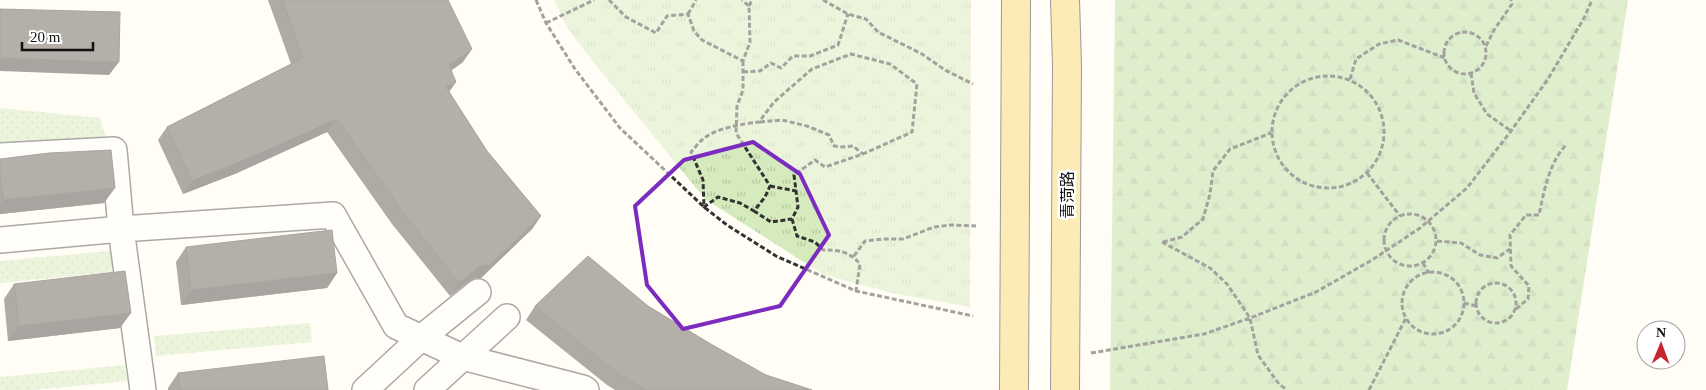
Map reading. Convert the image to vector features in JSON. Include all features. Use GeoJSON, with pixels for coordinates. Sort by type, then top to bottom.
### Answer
{"type":"FeatureCollection","features":[{"type":"Feature","properties":{"kind":"main road"},"geometry":{"type":"LineString","coordinates":[[1014,390],[1016,0]]}},
{"type":"Feature","properties":{"kind":"main road","name":"青菏路"},"geometry":{"type":"LineString","coordinates":[[1065,0],[1068,65],[1065,390]]}},
{"type":"Feature","properties":{"kind":"street"},"geometry":{"type":"LineString","coordinates":[[0,156],[114,150],[121,229],[144,390]]}},
{"type":"Feature","properties":{"kind":"street"},"geometry":{"type":"LineString","coordinates":[[0,240],[121,229],[333,215],[396,326],[462,357],[586,390]]}},
{"type":"Feature","properties":{"kind":"street"},"geometry":{"type":"LineString","coordinates":[[365,390],[421,338],[478,292]]}},
{"type":"Feature","properties":{"kind":"street"},"geometry":{"type":"LineString","coordinates":[[427,390],[507,317]]}},
{"type":"Feature","properties":{"kind":"path"},"geometry":{"type":"LineString","coordinates":[[536,0],[546,22],[575,69],[620,128],[704,207],[727,225],[776,256],[856,291],[973,316]]}},
{"type":"Feature","properties":{"kind":"path"},"geometry":{"type":"LineString","coordinates":[[546,22],[594,0]]}},
{"type":"Feature","properties":{"kind":"path"},"geometry":{"type":"LineString","coordinates":[[609,0],[626,17],[656,34],[667,16],[688,14]]}},
{"type":"Feature","properties":{"kind":"path"},"geometry":{"type":"LineString","coordinates":[[696,0],[688,14],[694,31],[702,40],[743,61]]}},
{"type":"Feature","properties":{"kind":"path"},"geometry":{"type":"LineString","coordinates":[[742,0],[749,6]]}},
{"type":"Feature","properties":{"kind":"path"},"geometry":{"type":"LineString","coordinates":[[752,0],[749,6],[750,42],[743,61],[742,90],[737,106],[736,133],[770,186],[796,191]]}},
{"type":"Feature","properties":{"kind":"path"},"geometry":{"type":"LineString","coordinates":[[823,0],[848,14],[866,19],[878,32],[922,54],[945,70],[973,84]]}},
{"type":"Feature","properties":{"kind":"path"},"geometry":{"type":"LineString","coordinates":[[1485,47],[1512,4],[1511,0]]}},
{"type":"Feature","properties":{"kind":"path"},"geometry":{"type":"LineString","coordinates":[[1066,354],[1082,354],[1204,334],[1316,292],[1387,250],[1428,221],[1467,188],[1548,79],[1584,18],[1592,0]]}},
{"type":"Feature","properties":{"kind":"path"},"geometry":{"type":"LineString","coordinates":[[743,72],[760,71],[771,63],[781,68],[792,56],[810,56],[838,45],[848,14]]}},
{"type":"Feature","properties":{"kind":"path"},"geometry":{"type":"LineString","coordinates":[[1471,32],[1478,36],[1487,53],[1485,60],[1477,70],[1464,74],[1452,69],[1445,58],[1444,51],[1450,38],[1456,34],[1471,32]]}},
{"type":"Feature","properties":{"kind":"path"},"geometry":{"type":"LineString","coordinates":[[1350,79],[1356,59],[1379,44],[1398,40],[1445,58]]}},
{"type":"Feature","properties":{"kind":"path"},"geometry":{"type":"LineString","coordinates":[[759,122],[774,102],[812,68],[851,54],[890,64],[917,84],[912,132],[863,154],[825,167],[815,160],[794,175],[798,207],[792,219],[798,236],[815,242],[823,250],[841,250],[854,256],[860,264],[856,291]]}},
{"type":"Feature","properties":{"kind":"path"},"geometry":{"type":"LineString","coordinates":[[1471,73],[1474,94],[1487,114],[1511,131]]}},
{"type":"Feature","properties":{"kind":"path"},"geometry":{"type":"LineString","coordinates":[[1331,75],[1350,79],[1366,89],[1378,104],[1384,122],[1384,141],[1378,158],[1367,173],[1351,184],[1333,188],[1314,187],[1297,180],[1283,168],[1274,152],[1270,133],[1273,115],[1282,98],[1295,85],[1312,77],[1331,75]]}},
{"type":"Feature","properties":{"kind":"path"},"geometry":{"type":"LineString","coordinates":[[704,207],[703,180],[691,152],[703,139],[737,124],[782,120],[806,126],[829,135],[834,146],[843,148],[853,146],[863,154]]}},
{"type":"Feature","properties":{"kind":"path"},"geometry":{"type":"LineString","coordinates":[[1270,133],[1230,149],[1213,171],[1210,194],[1203,219],[1182,237],[1162,242],[1210,268],[1227,284],[1250,318],[1258,355],[1279,384],[1287,390]]}},
{"type":"Feature","properties":{"kind":"path"},"geometry":{"type":"LineString","coordinates":[[1516,309],[1516,296],[1508,286],[1495,282],[1478,293],[1476,306],[1483,318],[1489,322],[1496,323],[1508,319],[1528,299],[1529,286],[1512,266],[1510,235],[1526,214],[1539,215],[1544,190],[1559,153],[1566,145]]}},
{"type":"Feature","properties":{"kind":"path"},"geometry":{"type":"LineString","coordinates":[[1367,173],[1400,216]]}},
{"type":"Feature","properties":{"kind":"path"},"geometry":{"type":"LineString","coordinates":[[754,210],[765,197],[770,186]]}},
{"type":"Feature","properties":{"kind":"path"},"geometry":{"type":"LineString","coordinates":[[704,207],[718,197],[730,202],[740,203],[771,222],[792,219]]}},
{"type":"Feature","properties":{"kind":"path"},"geometry":{"type":"LineString","coordinates":[[1408,214],[1417,215],[1428,221],[1435,232],[1437,241],[1434,250],[1423,263],[1407,266],[1398,263],[1392,258],[1384,244],[1388,228],[1400,216],[1408,214]]}},
{"type":"Feature","properties":{"kind":"path"},"geometry":{"type":"LineString","coordinates":[[854,256],[865,241],[903,239],[942,226],[976,226]]}},
{"type":"Feature","properties":{"kind":"path"},"geometry":{"type":"LineString","coordinates":[[1437,241],[1461,243],[1480,255],[1497,258],[1510,248]]}},
{"type":"Feature","properties":{"kind":"path"},"geometry":{"type":"LineString","coordinates":[[1423,263],[1429,273]]}},
{"type":"Feature","properties":{"kind":"path"},"geometry":{"type":"LineString","coordinates":[[1429,273],[1439,273],[1449,277],[1462,292],[1464,302],[1462,313],[1450,329],[1430,334],[1412,326],[1406,318],[1402,299],[1412,281],[1420,275],[1429,273]]}},
{"type":"Feature","properties":{"kind":"path"},"geometry":{"type":"LineString","coordinates":[[1464,302],[1476,306]]}},
{"type":"Feature","properties":{"kind":"path"},"geometry":{"type":"LineString","coordinates":[[1369,390],[1406,318]]}},
{"type":"Feature","properties":{"kind":"highlighted area"},"geometry":{"type":"Polygon","coordinates":[[[753,142],[800,174],[829,235],[780,306],[683,329],[647,285],[635,206],[684,160],[753,142]]]}},
{"type":"Feature","properties":{"kind":"green space"},"geometry":{"type":"Polygon","coordinates":[[[554,0],[971,0],[970,307],[892,293],[824,275],[705,199],[568,29],[554,0]]]}},
{"type":"Feature","properties":{"kind":"green space"},"geometry":{"type":"Polygon","coordinates":[[[1115,0],[1628,0],[1567,390],[1110,390],[1115,0]]]}},
{"type":"Feature","properties":{"kind":"green space"},"geometry":{"type":"Polygon","coordinates":[[[0,108],[100,118],[107,141],[0,147],[0,108]]]}},
{"type":"Feature","properties":{"kind":"green space"},"geometry":{"type":"Polygon","coordinates":[[[120,250],[122,271],[0,283],[0,261],[120,250]]]}},
{"type":"Feature","properties":{"kind":"green space"},"geometry":{"type":"Polygon","coordinates":[[[310,323],[312,342],[156,356],[154,336],[310,323]]]}},
{"type":"Feature","properties":{"kind":"green space"},"geometry":{"type":"Polygon","coordinates":[[[125,365],[127,381],[34,390],[0,390],[0,377],[125,365]]]}},
{"type":"Feature","properties":{"kind":"building"},"geometry":{"type":"Polygon","coordinates":[[[282,0],[448,0],[472,49],[449,65],[456,82],[446,87],[487,151],[541,216],[490,265],[479,267],[459,283],[402,211],[337,119],[192,181],[167,127],[303,58],[282,0]]]}},
{"type":"Feature","properties":{"kind":"building"},"geometry":{"type":"Polygon","coordinates":[[[0,9],[120,12],[119,62],[0,58],[0,9]]]}},
{"type":"Feature","properties":{"kind":"building"},"geometry":{"type":"Polygon","coordinates":[[[111,150],[115,188],[3,200],[0,159],[49,153],[111,150]]]}},
{"type":"Feature","properties":{"kind":"building"},"geometry":{"type":"Polygon","coordinates":[[[332,230],[337,273],[191,290],[186,247],[332,230]]]}},
{"type":"Feature","properties":{"kind":"building"},"geometry":{"type":"Polygon","coordinates":[[[588,256],[648,306],[709,343],[766,375],[812,390],[645,390],[616,372],[535,306],[588,256]]]}},
{"type":"Feature","properties":{"kind":"building"},"geometry":{"type":"Polygon","coordinates":[[[125,271],[131,313],[19,326],[14,284],[125,271]]]}},
{"type":"Feature","properties":{"kind":"building"},"geometry":{"type":"Polygon","coordinates":[[[324,356],[328,390],[180,390],[178,373],[324,356]]]}}]}
